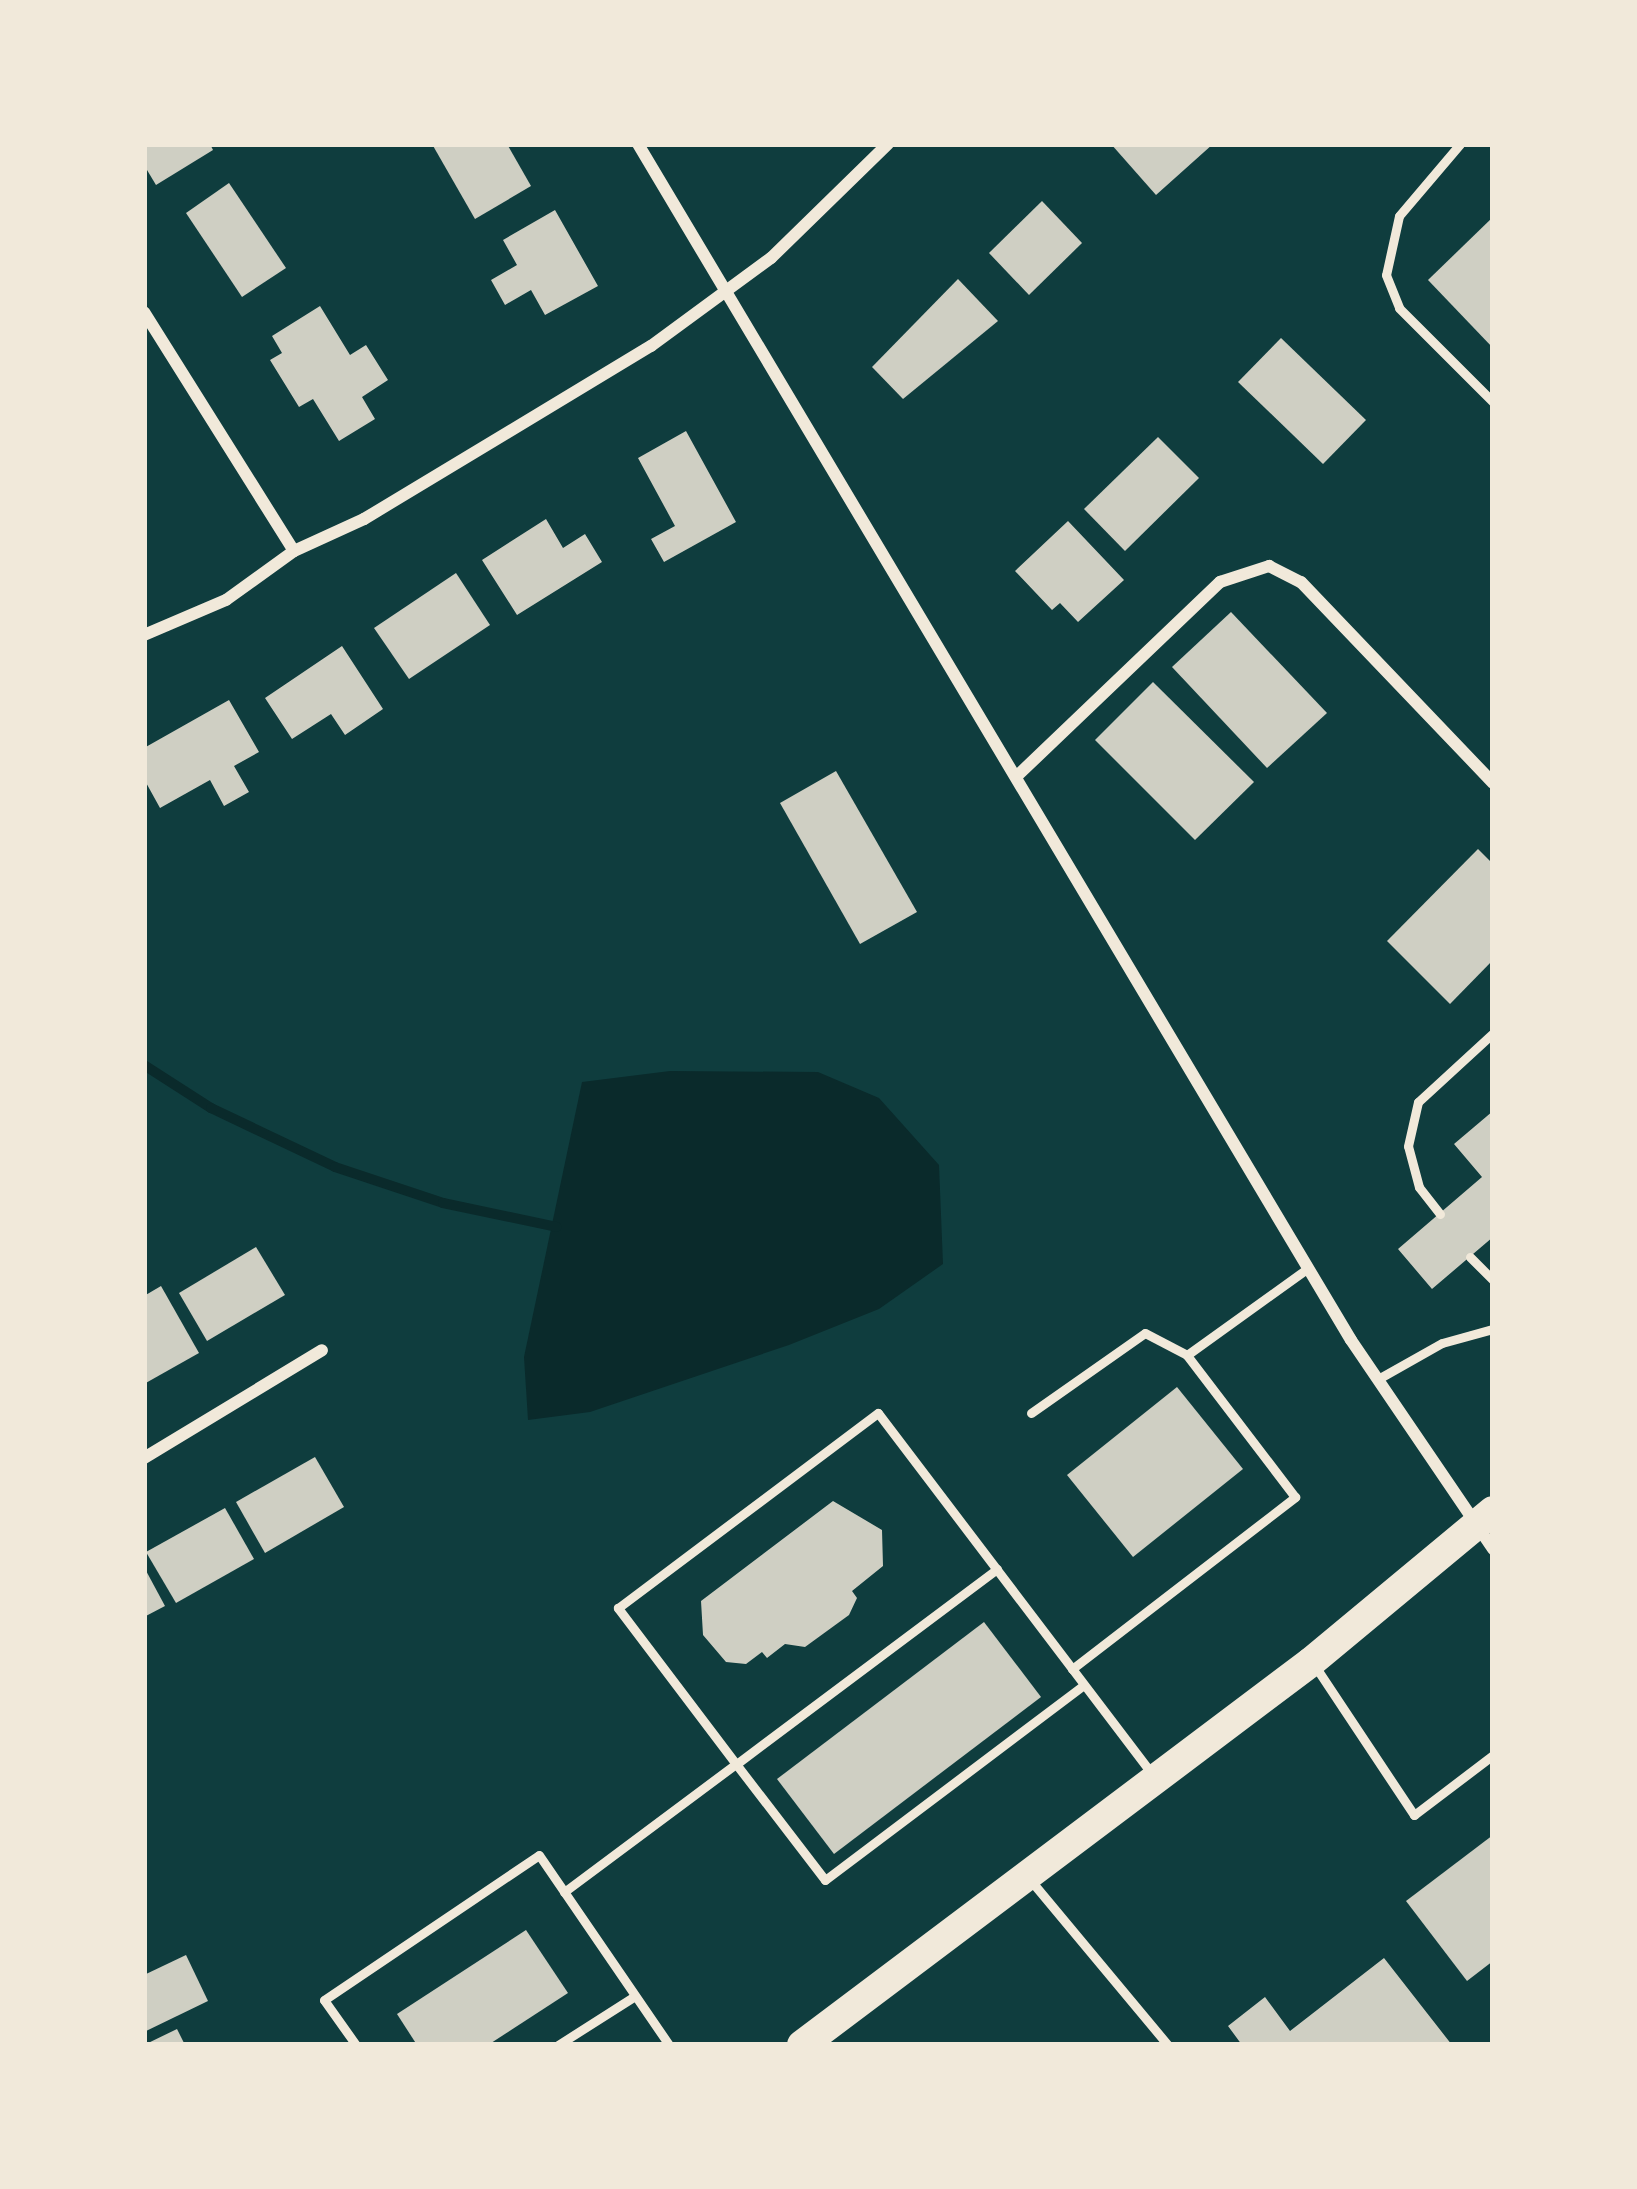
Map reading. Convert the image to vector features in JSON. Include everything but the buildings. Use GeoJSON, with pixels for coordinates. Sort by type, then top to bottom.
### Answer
{"type":"FeatureCollection","features":[{"type":"Feature","properties":{"kind":"main road"},"geometry":{"type":"LineString","coordinates":[[802,2045],[1487,1528]]}},
{"type":"Feature","properties":{"kind":"street"},"geometry":{"type":"LineString","coordinates":[[638,144],[1308,1268],[1378,1379],[1487,1528]]}},
{"type":"Feature","properties":{"kind":"street"},"geometry":{"type":"LineString","coordinates":[[144,635],[226,600],[294,550],[364,519],[730,293],[888,144]]}},
{"type":"Feature","properties":{"kind":"street"},"geometry":{"type":"LineString","coordinates":[[144,312],[294,550]]}},
{"type":"Feature","properties":{"kind":"street"},"geometry":{"type":"LineString","coordinates":[[1017,776],[1220,582],[1269,566],[1300,582],[1493,783]]}},
{"type":"Feature","properties":{"kind":"street"},"geometry":{"type":"LineString","coordinates":[[144,1458],[322,1350]]}},
{"type":"Feature","properties":{"kind":"lane"},"geometry":{"type":"LineString","coordinates":[[1460,144],[1399,215],[1386,274],[1400,308],[1493,402]]}},
{"type":"Feature","properties":{"kind":"lane"},"geometry":{"type":"LineString","coordinates":[[1439,1214],[1419,1187],[1408,1146],[1418,1102],[1493,1033]]}},
{"type":"Feature","properties":{"kind":"lane"},"geometry":{"type":"LineString","coordinates":[[1470,1257],[1493,1280]]}},
{"type":"Feature","properties":{"kind":"lane"},"geometry":{"type":"LineString","coordinates":[[1187,1355],[1308,1268]]}},
{"type":"Feature","properties":{"kind":"lane"},"geometry":{"type":"LineString","coordinates":[[1378,1379],[1442,1342],[1493,1329]]}},
{"type":"Feature","properties":{"kind":"lane"},"geometry":{"type":"LineString","coordinates":[[1031,1413],[1145,1333],[1187,1355],[1295,1497],[1072,1669]]}},
{"type":"Feature","properties":{"kind":"lane"},"geometry":{"type":"LineString","coordinates":[[1084,1684],[825,1880],[618,1608],[878,1413],[997,1569],[1156,1779]]}},
{"type":"Feature","properties":{"kind":"lane"},"geometry":{"type":"LineString","coordinates":[[564,1892],[997,1569]]}},
{"type":"Feature","properties":{"kind":"lane"},"geometry":{"type":"LineString","coordinates":[[1311,1662],[1414,1815],[1493,1755]]}},
{"type":"Feature","properties":{"kind":"lane"},"geometry":{"type":"LineString","coordinates":[[356,2045],[325,2000],[539,1855],[669,2045]]}},
{"type":"Feature","properties":{"kind":"lane"},"geometry":{"type":"LineString","coordinates":[[1029,1878],[1168,2045]]}},
{"type":"Feature","properties":{"kind":"lane"},"geometry":{"type":"LineString","coordinates":[[558,2045],[635,1996]]}},
{"type":"Feature","properties":{"kind":"water"},"geometry":{"type":"Polygon","coordinates":[[[670,1071],[818,1072],[879,1098],[939,1165],[943,1264],[879,1309],[789,1345],[590,1412],[528,1420],[524,1357],[582,1082],[670,1071]]]}},
{"type":"Feature","properties":{"kind":"waterway"},"geometry":{"type":"LineString","coordinates":[[144,1065],[211,1108],[335,1167],[443,1203],[557,1227]]}}]}
